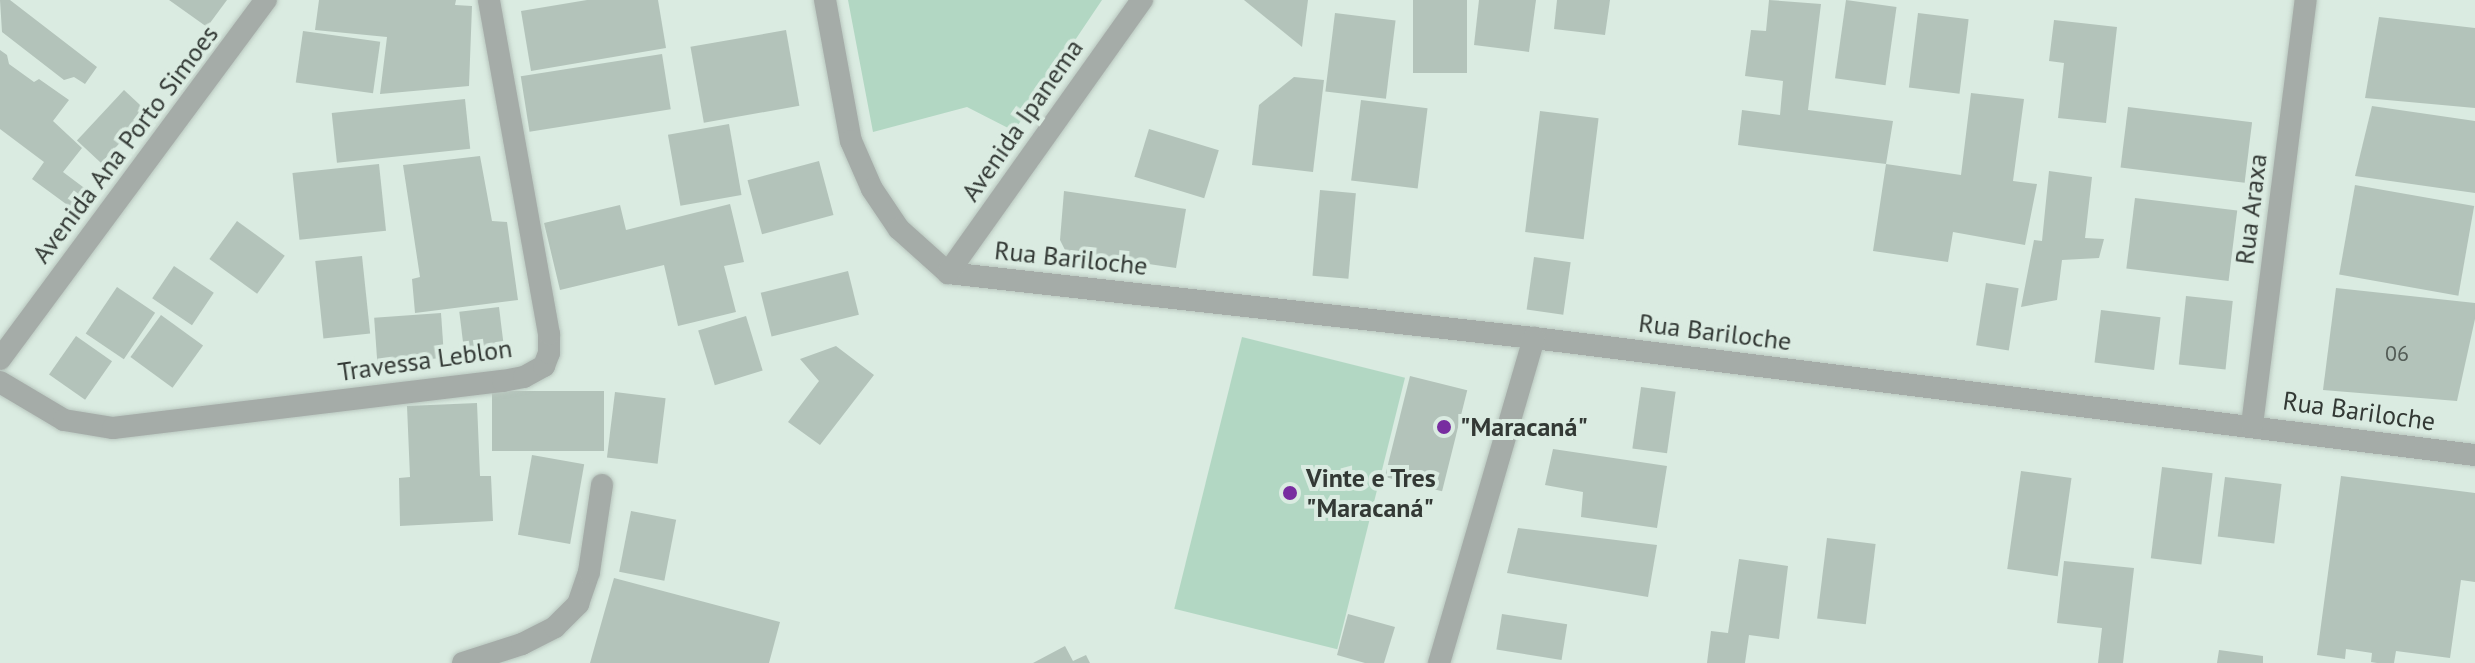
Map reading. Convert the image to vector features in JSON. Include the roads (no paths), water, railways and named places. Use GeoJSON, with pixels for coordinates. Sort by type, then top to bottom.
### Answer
{"type":"FeatureCollection","features":[{"type":"Feature","properties":{"kind":"street","name":"Avenida Ana Porto Simoes"},"geometry":{"type":"LineString","coordinates":[[0,359],[266,0]]}},
{"type":"Feature","properties":{"kind":"street","name":"Travessa Leblon"},"geometry":{"type":"LineString","coordinates":[[0,382],[64,420],[113,428],[503,381],[524,377],[544,366],[549,353],[549,334],[489,0]]}},
{"type":"Feature","properties":{"kind":"street"},"geometry":{"type":"LineString","coordinates":[[825,0],[851,141],[872,189],[899,229],[948,273]]}},
{"type":"Feature","properties":{"kind":"street","name":"Avenida Ipanema"},"geometry":{"type":"LineString","coordinates":[[948,273],[1142,0]]}},
{"type":"Feature","properties":{"kind":"street","name":"Rua Araxa"},"geometry":{"type":"LineString","coordinates":[[2252,425],[2306,0]]}},
{"type":"Feature","properties":{"kind":"street","name":"Rua Bariloche"},"geometry":{"type":"LineString","coordinates":[[948,273],[1534,338],[2475,455]]}},
{"type":"Feature","properties":{"kind":"street"},"geometry":{"type":"LineString","coordinates":[[1439,663],[1534,338]]}},
{"type":"Feature","properties":{"kind":"street"},"geometry":{"type":"LineString","coordinates":[[463,663],[522,644],[555,627],[578,604],[589,572],[602,485]]}},
{"type":"Feature","properties":{"kind":"place","name":"\"Maracaná\""},"geometry":{"type":"Point","coordinates":[1444,427]}},
{"type":"Feature","properties":{"kind":"place","name":"Vinte e Tres \"Maracaná\""},"geometry":{"type":"Point","coordinates":[1290,493]}}]}
